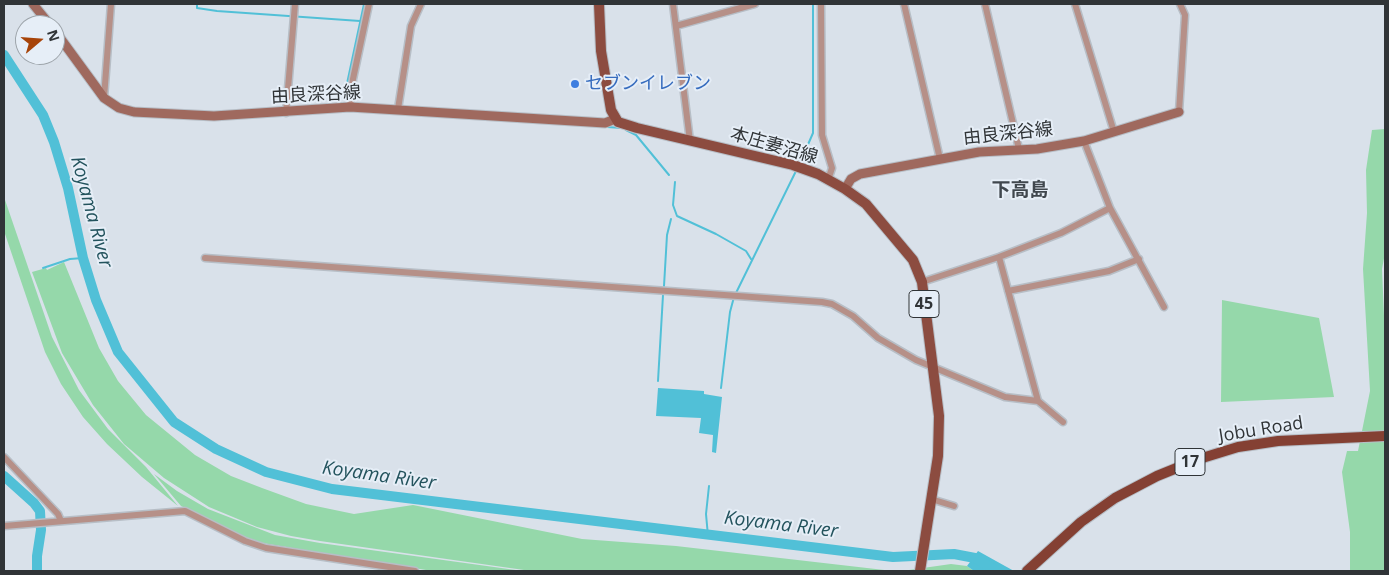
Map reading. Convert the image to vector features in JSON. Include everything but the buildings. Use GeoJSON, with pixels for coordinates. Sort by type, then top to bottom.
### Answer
{"type":"FeatureCollection","features":[{"type":"Feature","properties":{"kind":"highway","name":"Jobu Road"},"geometry":{"type":"LineString","coordinates":[[1027,571],[1055,544],[1100,509],[1138,485],[1188,462],[1225,450],[1269,442],[1385,436]]}},
{"type":"Feature","properties":{"kind":"main road"},"geometry":{"type":"LineString","coordinates":[[33,4],[42,15]]}},
{"type":"Feature","properties":{"kind":"main road"},"geometry":{"type":"LineString","coordinates":[[599,4],[600,42],[615,119]]}},
{"type":"Feature","properties":{"kind":"main road","name":"由良深谷線"},"geometry":{"type":"LineString","coordinates":[[65,45],[104,98],[119,108],[143,113],[214,116],[286,113],[350,107],[605,123],[615,119]]}},
{"type":"Feature","properties":{"kind":"main road","name":"由良深谷線"},"geometry":{"type":"LineString","coordinates":[[846,189],[852,179],[860,174],[993,150],[1037,149],[1084,141],[1179,112]]}},
{"type":"Feature","properties":{"kind":"main road","name":"本庄妻沼線"},"geometry":{"type":"LineString","coordinates":[[615,119],[622,124],[637,128],[793,166],[846,189],[866,204],[884,224],[913,260],[922,282],[939,416],[938,456],[931,502]]}},
{"type":"Feature","properties":{"kind":"main road","name":"45"},"geometry":{"type":"LineString","coordinates":[[920,571],[931,502]]}},
{"type":"Feature","properties":{"kind":"street"},"geometry":{"type":"LineString","coordinates":[[104,98],[111,4]]}},
{"type":"Feature","properties":{"kind":"street"},"geometry":{"type":"LineString","coordinates":[[286,113],[295,4]]}},
{"type":"Feature","properties":{"kind":"street"},"geometry":{"type":"LineString","coordinates":[[350,107],[353,79],[369,4]]}},
{"type":"Feature","properties":{"kind":"street"},"geometry":{"type":"LineString","coordinates":[[398,109],[411,26],[421,4]]}},
{"type":"Feature","properties":{"kind":"street"},"geometry":{"type":"LineString","coordinates":[[672,4],[690,140]]}},
{"type":"Feature","properties":{"kind":"street"},"geometry":{"type":"LineString","coordinates":[[676,26],[755,4]]}},
{"type":"Feature","properties":{"kind":"street"},"geometry":{"type":"LineString","coordinates":[[822,4],[822,135],[832,168],[828,180]]}},
{"type":"Feature","properties":{"kind":"street"},"geometry":{"type":"LineString","coordinates":[[904,4],[940,159]]}},
{"type":"Feature","properties":{"kind":"street"},"geometry":{"type":"LineString","coordinates":[[985,4],[1019,149]]}},
{"type":"Feature","properties":{"kind":"street"},"geometry":{"type":"LineString","coordinates":[[1075,4],[1114,132]]}},
{"type":"Feature","properties":{"kind":"street"},"geometry":{"type":"LineString","coordinates":[[1179,112],[1185,15],[1180,4]]}},
{"type":"Feature","properties":{"kind":"street"},"geometry":{"type":"LineString","coordinates":[[1084,141],[1110,208],[1164,307]]}},
{"type":"Feature","properties":{"kind":"street"},"geometry":{"type":"LineString","coordinates":[[922,282],[999,257],[1061,233],[1110,208]]}},
{"type":"Feature","properties":{"kind":"street"},"geometry":{"type":"LineString","coordinates":[[999,257],[1038,401]]}},
{"type":"Feature","properties":{"kind":"street"},"geometry":{"type":"LineString","coordinates":[[205,258],[735,295],[832,304],[853,316],[878,338],[933,367],[1005,397],[1038,401],[1063,422]]}},
{"type":"Feature","properties":{"kind":"street"},"geometry":{"type":"LineString","coordinates":[[1008,291],[1109,271],[1139,259]]}},
{"type":"Feature","properties":{"kind":"street"},"geometry":{"type":"LineString","coordinates":[[4,457],[58,514],[61,521]]}},
{"type":"Feature","properties":{"kind":"street"},"geometry":{"type":"LineString","coordinates":[[931,502],[954,506]]}},
{"type":"Feature","properties":{"kind":"street"},"geometry":{"type":"LineString","coordinates":[[4,526],[185,510],[245,541],[266,548],[415,571]]}},
{"type":"Feature","properties":{"kind":"green space"},"geometry":{"type":"Polygon","coordinates":[[[1385,129],[1385,253],[1382,269],[1385,339],[1385,571],[1350,571],[1350,532],[1342,472],[1347,451],[1358,451],[1370,391],[1363,269],[1367,213],[1366,170],[1372,130],[1385,129]]]}},
{"type":"Feature","properties":{"kind":"green space"},"geometry":{"type":"Polygon","coordinates":[[[4,197],[52,337],[79,390],[108,429],[146,467],[178,506],[142,477],[107,444],[83,417],[61,384],[45,352],[4,231],[4,197]]]}},
{"type":"Feature","properties":{"kind":"green space"},"geometry":{"type":"Polygon","coordinates":[[[64,262],[99,348],[118,381],[146,415],[195,455],[231,476],[262,488],[306,504],[354,514],[413,505],[582,539],[676,546],[893,571],[531,571],[320,541],[257,527],[209,507],[164,478],[124,444],[93,405],[62,353],[32,272],[46,268],[47,270],[64,262]]]}},
{"type":"Feature","properties":{"kind":"green space"},"geometry":{"type":"Polygon","coordinates":[[[1222,300],[1319,318],[1334,397],[1221,402],[1222,300]]]}},
{"type":"Feature","properties":{"kind":"green space"},"geometry":{"type":"Polygon","coordinates":[[[154,474],[177,491],[208,509],[275,535],[523,571],[432,571],[256,542],[181,506],[154,474]]]}},
{"type":"Feature","properties":{"kind":"green space"},"geometry":{"type":"Polygon","coordinates":[[[951,564],[967,566],[974,571],[902,571],[951,564]]]}},
{"type":"Feature","properties":{"kind":"water"},"geometry":{"type":"Polygon","coordinates":[[[658,388],[704,391],[704,394],[722,397],[716,453],[712,452],[713,435],[699,433],[701,418],[656,416],[658,388]]]}},
{"type":"Feature","properties":{"kind":"water"},"geometry":{"type":"Polygon","coordinates":[[[978,551],[1014,571],[974,571],[967,566],[978,551]]]}},
{"type":"Feature","properties":{"kind":"waterway"},"geometry":{"type":"LineString","coordinates":[[197,4],[197,8],[217,11],[360,21]]}},
{"type":"Feature","properties":{"kind":"waterway"},"geometry":{"type":"LineString","coordinates":[[347,98],[345,93],[364,4]]}},
{"type":"Feature","properties":{"kind":"waterway"},"geometry":{"type":"LineString","coordinates":[[800,163],[813,133],[813,4]]}},
{"type":"Feature","properties":{"kind":"waterway","name":"Koyama River"},"geometry":{"type":"LineString","coordinates":[[4,55],[43,115],[54,142],[68,188],[83,258],[96,300],[118,352],[174,422],[216,449],[266,472],[332,489],[893,557],[954,554],[975,558],[997,571]]}},
{"type":"Feature","properties":{"kind":"waterway"},"geometry":{"type":"LineString","coordinates":[[607,127],[622,128]]}},
{"type":"Feature","properties":{"kind":"waterway"},"geometry":{"type":"LineString","coordinates":[[626,130],[636,135],[669,175]]}},
{"type":"Feature","properties":{"kind":"waterway"},"geometry":{"type":"LineString","coordinates":[[721,388],[730,312],[734,297],[796,171]]}},
{"type":"Feature","properties":{"kind":"waterway"},"geometry":{"type":"LineString","coordinates":[[675,182],[673,205],[677,216],[716,234],[746,251],[751,259]]}},
{"type":"Feature","properties":{"kind":"waterway"},"geometry":{"type":"LineString","coordinates":[[664,286],[667,235],[671,219]]}},
{"type":"Feature","properties":{"kind":"waterway"},"geometry":{"type":"LineString","coordinates":[[43,268],[70,259],[83,258]]}},
{"type":"Feature","properties":{"kind":"waterway"},"geometry":{"type":"LineString","coordinates":[[658,381],[663,295]]}},
{"type":"Feature","properties":{"kind":"waterway"},"geometry":{"type":"LineString","coordinates":[[4,476],[34,503],[40,511],[41,530],[37,571]]}},
{"type":"Feature","properties":{"kind":"waterway"},"geometry":{"type":"LineString","coordinates":[[708,536],[706,514],[709,486]]}},
{"type":"Feature","properties":{"kind":"place","name":"セブンイレブン"},"geometry":{"type":"Point","coordinates":[575,84]}},
{"type":"Feature","properties":{"kind":"district","name":"下高島"},"geometry":{"type":"Point","coordinates":[1020,191]}}]}
